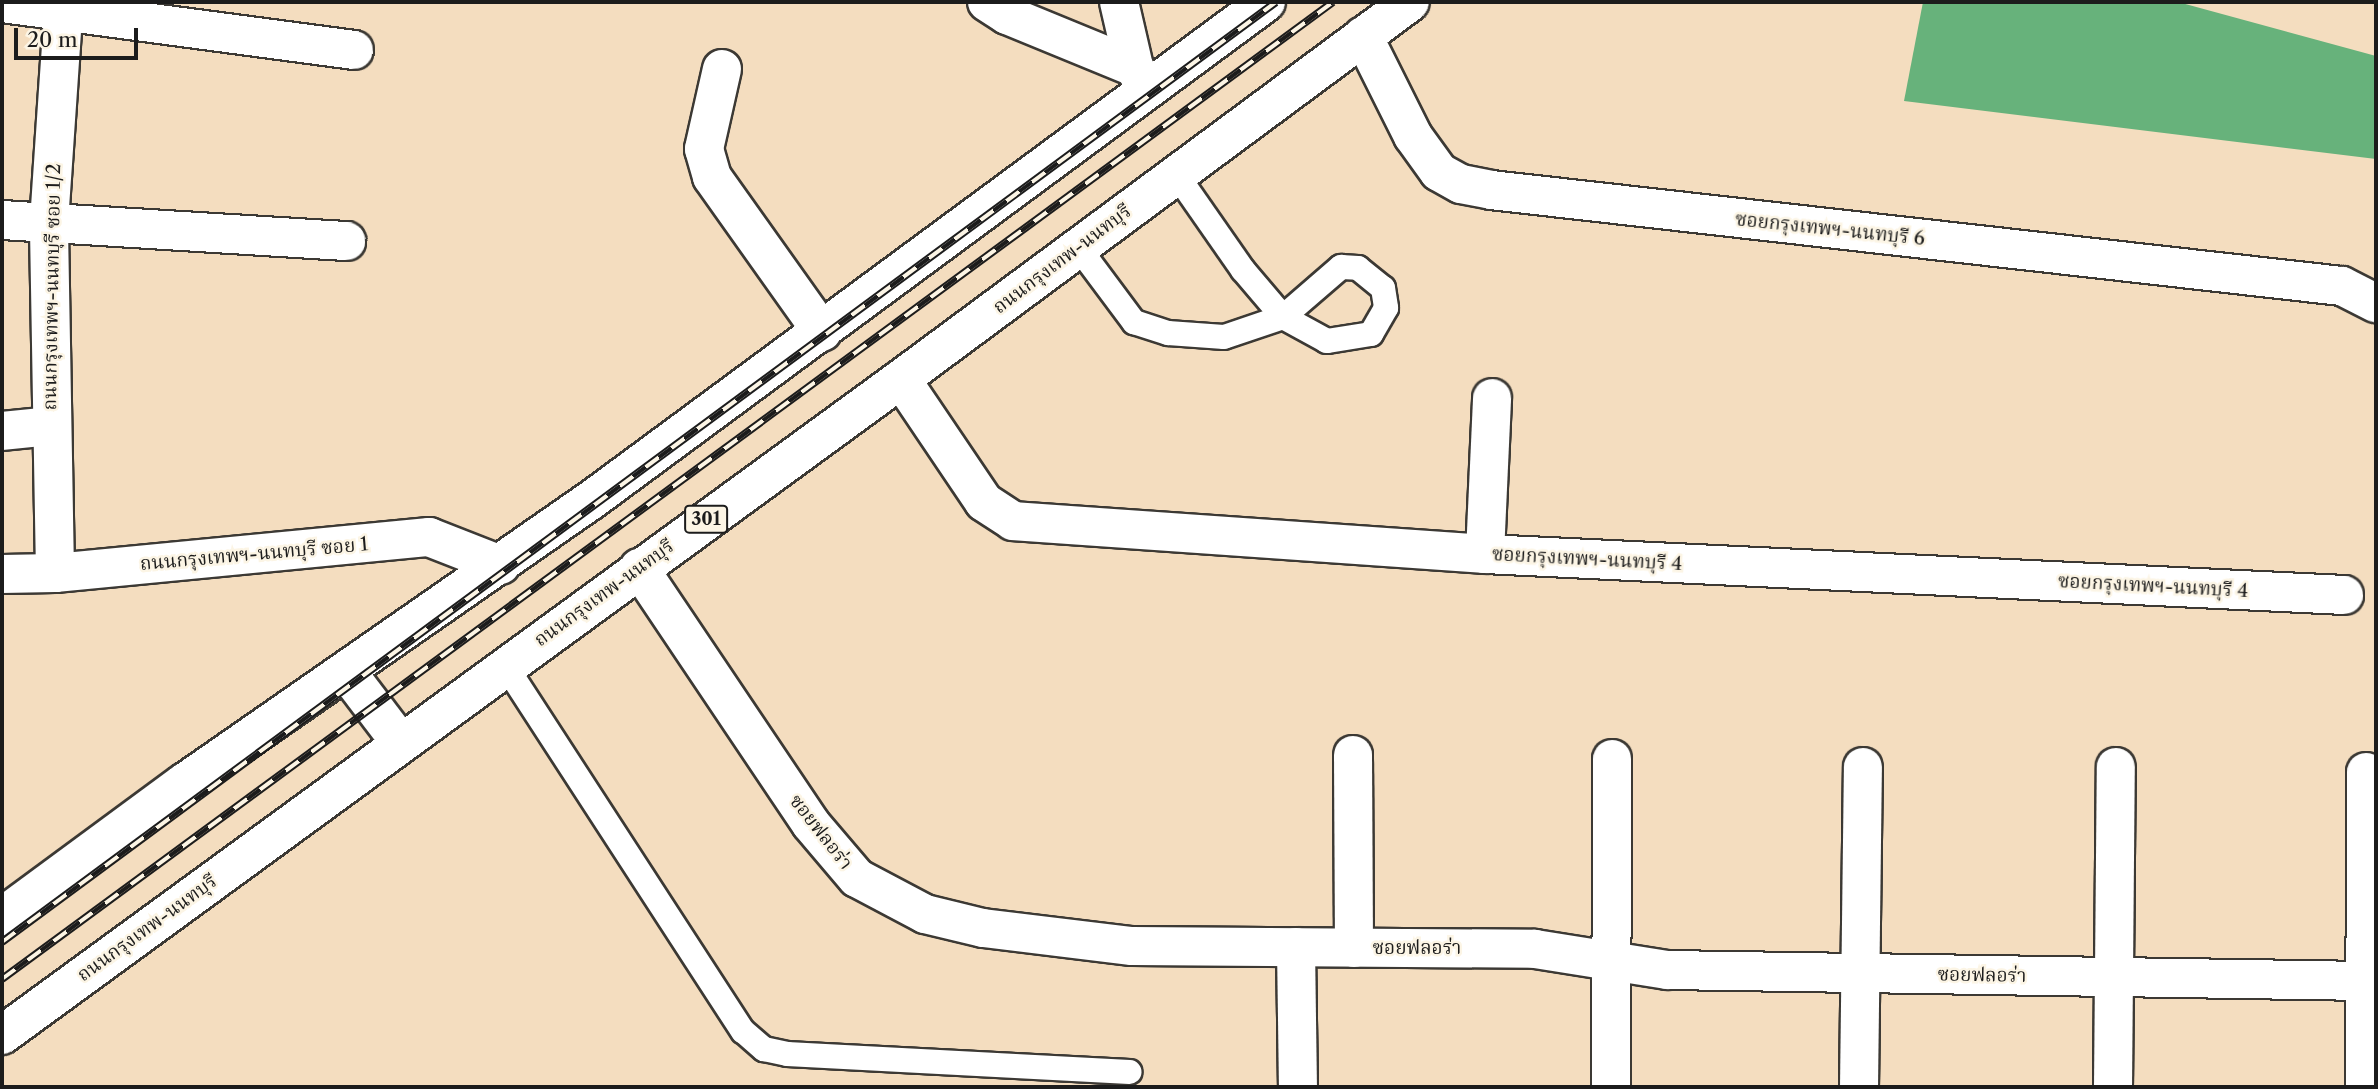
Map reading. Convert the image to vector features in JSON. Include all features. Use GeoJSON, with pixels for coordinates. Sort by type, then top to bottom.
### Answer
{"type":"FeatureCollection","features":[{"type":"Feature","properties":{"kind":"street"},"geometry":{"type":"LineString","coordinates":[[987,2],[1007,15],[1141,78]]}},
{"type":"Feature","properties":{"kind":"street"},"geometry":{"type":"LineString","coordinates":[[1119,2],[1141,78]]}},
{"type":"Feature","properties":{"kind":"street"},"geometry":{"type":"LineString","coordinates":[[5,908],[501,565],[822,332],[1141,78],[1266,2]]}},
{"type":"Feature","properties":{"kind":"street","name":"ถนนกรุงเทพ-นนทบุรี"},"geometry":{"type":"LineString","coordinates":[[2,1035],[505,665],[901,379],[1409,2]]}},
{"type":"Feature","properties":{"kind":"street"},"geometry":{"type":"LineString","coordinates":[[2,3],[64,6],[354,50]]}},
{"type":"Feature","properties":{"kind":"street","name":"ถนนกรุงเทพฯ-นนทบุรี ซอย 1/2"},"geometry":{"type":"LineString","coordinates":[[55,573],[49,222],[64,6]]}},
{"type":"Feature","properties":{"kind":"street","name":"ซอยกรุงเทพฯ-นนทบุรี 6"},"geometry":{"type":"LineString","coordinates":[[1363,36],[1413,136],[1439,172],[1461,184],[1491,190],[2342,286],[2376,303]]}},
{"type":"Feature","properties":{"kind":"street"},"geometry":{"type":"LineString","coordinates":[[722,69],[704,149],[712,177],[822,332]]}},
{"type":"Feature","properties":{"kind":"street"},"geometry":{"type":"LineString","coordinates":[[2,220],[346,241]]}},
{"type":"Feature","properties":{"kind":"street","name":"ซอยกรุงเทพฯ-นนทบุรี 4"},"geometry":{"type":"LineString","coordinates":[[901,379],[984,502],[1013,521],[1485,554],[2344,595]]}},
{"type":"Feature","properties":{"kind":"street"},"geometry":{"type":"LineString","coordinates":[[1485,554],[1492,398]]}},
{"type":"Feature","properties":{"kind":"street"},"geometry":{"type":"LineString","coordinates":[[2,431],[51,426]]}},
{"type":"Feature","properties":{"kind":"street","name":"ถนนกรุงเทพฯ-นนทบุรี ซอย 1"},"geometry":{"type":"LineString","coordinates":[[2,573],[55,573],[429,537],[501,565]]}},
{"type":"Feature","properties":{"kind":"street","name":"ซอยฟลอร่า"},"geometry":{"type":"LineString","coordinates":[[639,568],[811,824],[857,878],[925,914],[983,928],[1132,946],[1535,949],[1667,970],[2365,981]]}},
{"type":"Feature","properties":{"kind":"street"},"geometry":{"type":"LineString","coordinates":[[346,671],[400,742]]}},
{"type":"Feature","properties":{"kind":"street"},"geometry":{"type":"LineString","coordinates":[[1353,755],[1353,948]]}},
{"type":"Feature","properties":{"kind":"street"},"geometry":{"type":"LineString","coordinates":[[1611,1087],[1612,759]]}},
{"type":"Feature","properties":{"kind":"street"},"geometry":{"type":"LineString","coordinates":[[1859,1087],[1863,767]]}},
{"type":"Feature","properties":{"kind":"street"},"geometry":{"type":"LineString","coordinates":[[2113,1087],[2116,767]]}},
{"type":"Feature","properties":{"kind":"street"},"geometry":{"type":"LineString","coordinates":[[2365,1087],[2366,772]]}},
{"type":"Feature","properties":{"kind":"street"},"geometry":{"type":"LineString","coordinates":[[1296,947],[1298,1087]]}},
{"type":"Feature","properties":{"kind":"lane"},"geometry":{"type":"LineString","coordinates":[[1078,247],[1134,322],[1168,334],[1224,337],[1283,317],[1243,270],[1176,174]]}},
{"type":"Feature","properties":{"kind":"lane"},"geometry":{"type":"LineString","coordinates":[[505,665],[743,1031],[764,1049],[787,1054],[1130,1072]]}},
{"type":"Feature","properties":{"kind":"green space"},"geometry":{"type":"Polygon","coordinates":[[[1923,2],[2178,2],[2376,56],[2376,159],[1904,101],[1923,2]]]}},
{"type":"Feature","properties":{"kind":"railway"},"geometry":{"type":"LineString","coordinates":[[2,942],[1276,2]]}},
{"type":"Feature","properties":{"kind":"railway"},"geometry":{"type":"LineString","coordinates":[[2,979],[1333,2]]}}]}
